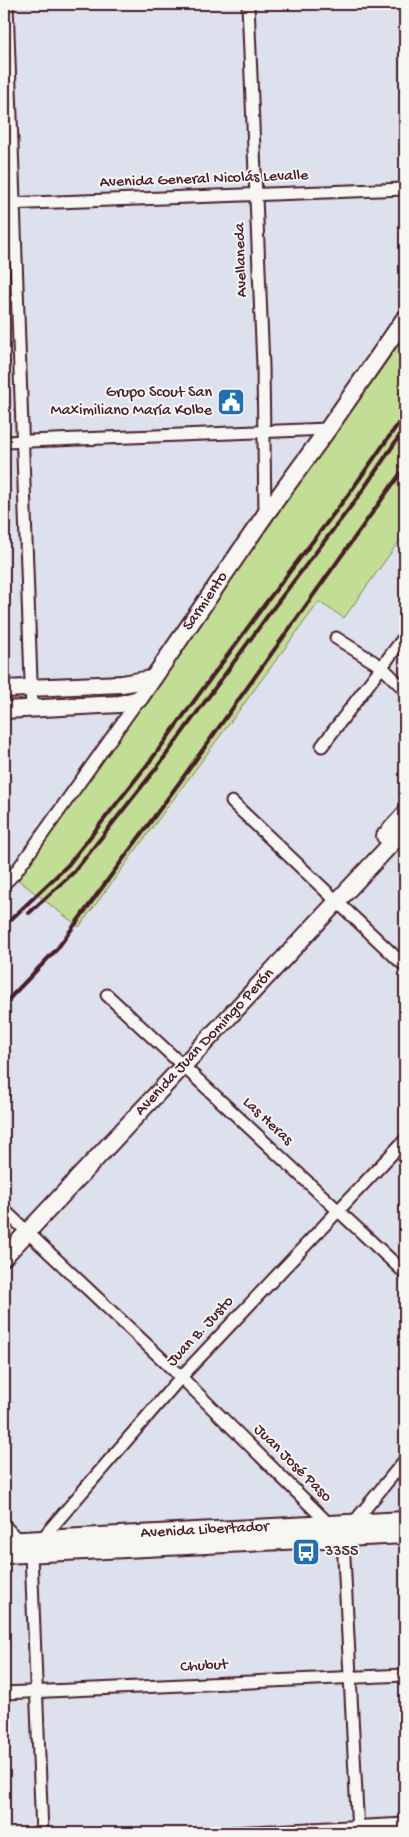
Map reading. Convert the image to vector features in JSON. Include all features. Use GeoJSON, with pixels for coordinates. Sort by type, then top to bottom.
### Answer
{"type":"FeatureCollection","features":[{"type":"Feature","properties":{"kind":"main road","name":"Sarmiento"},"geometry":{"type":"LineString","coordinates":[[139,699],[265,515],[328,429],[405,318]]}},
{"type":"Feature","properties":{"kind":"main road"},"geometry":{"type":"LineString","coordinates":[[4,689],[122,684],[152,678]]}},
{"type":"Feature","properties":{"kind":"main road"},"geometry":{"type":"LineString","coordinates":[[4,710],[120,704],[139,699]]}},
{"type":"Feature","properties":{"kind":"main road","name":"Avenida Juan Domingo Perón"},"geometry":{"type":"LineString","coordinates":[[334,898],[405,814]]}},
{"type":"Feature","properties":{"kind":"main road","name":"Avenida Juan Domingo Perón"},"geometry":{"type":"LineString","coordinates":[[4,1257],[23,1228],[334,898],[405,829]]}},
{"type":"Feature","properties":{"kind":"main road","name":"Avenida Juan Domingo Perón"},"geometry":{"type":"LineString","coordinates":[[4,1241],[23,1228]]}},
{"type":"Feature","properties":{"kind":"main road","name":"Avenida Libertador"},"geometry":{"type":"LineString","coordinates":[[12,1540],[405,1520]]}},
{"type":"Feature","properties":{"kind":"main road","name":"Avenida Libertador"},"geometry":{"type":"LineString","coordinates":[[4,1555],[405,1535]]}},
{"type":"Feature","properties":{"kind":"street"},"geometry":{"type":"LineString","coordinates":[[7,4],[9,204],[22,441],[32,709]]}},
{"type":"Feature","properties":{"kind":"street","name":"Avellaneda"},"geometry":{"type":"LineString","coordinates":[[248,4],[265,431],[265,515]]}},
{"type":"Feature","properties":{"kind":"street","name":"Avenida General Nicolás Levalle"},"geometry":{"type":"LineString","coordinates":[[9,204],[405,189]]}},
{"type":"Feature","properties":{"kind":"street"},"geometry":{"type":"LineString","coordinates":[[4,442],[328,429]]}},
{"type":"Feature","properties":{"kind":"street"},"geometry":{"type":"LineString","coordinates":[[322,746],[405,636]]}},
{"type":"Feature","properties":{"kind":"street"},"geometry":{"type":"LineString","coordinates":[[336,638],[382,667],[405,690]]}},
{"type":"Feature","properties":{"kind":"street","name":"Sarmiento"},"geometry":{"type":"LineString","coordinates":[[4,884],[15,873],[139,699]]}},
{"type":"Feature","properties":{"kind":"street"},"geometry":{"type":"LineString","coordinates":[[232,802],[405,966]]}},
{"type":"Feature","properties":{"kind":"street","name":"Las Heras"},"geometry":{"type":"LineString","coordinates":[[107,995],[405,1273]]}},
{"type":"Feature","properties":{"kind":"street","name":"Juan B. Justo"},"geometry":{"type":"LineString","coordinates":[[31,1554],[181,1377],[405,1140]]}},
{"type":"Feature","properties":{"kind":"street","name":"Juan José Paso"},"geometry":{"type":"LineString","coordinates":[[4,1210],[181,1377],[343,1538]]}},
{"type":"Feature","properties":{"kind":"street"},"geometry":{"type":"LineString","coordinates":[[358,1830],[343,1538],[353,1523],[405,1460]]}},
{"type":"Feature","properties":{"kind":"street"},"geometry":{"type":"LineString","coordinates":[[4,1524],[12,1540],[31,1554],[42,1833]]}},
{"type":"Feature","properties":{"kind":"street","name":"Chubut"},"geometry":{"type":"LineString","coordinates":[[4,1693],[405,1675]]}},
{"type":"Feature","properties":{"kind":"street"},"geometry":{"type":"LineString","coordinates":[[232,1833],[358,1830],[405,1824]]}},
{"type":"Feature","properties":{"kind":"shaded area"},"geometry":{"type":"Polygon","coordinates":[[[4,4],[125,4],[4,9],[4,4]]]}},
{"type":"Feature","properties":{"kind":"green space"},"geometry":{"type":"Polygon","coordinates":[[[405,336],[405,533],[344,618],[319,602],[79,927],[17,879],[405,336]]]}},
{"type":"Feature","properties":{"kind":"green space"},"geometry":{"type":"Polygon","coordinates":[[[105,691],[108,693],[108,698],[48,700],[48,695],[51,693],[105,691]]]}},
{"type":"Feature","properties":{"kind":"railway"},"geometry":{"type":"LineString","coordinates":[[4,926],[68,865],[151,760],[265,604],[351,491],[405,414]]}},
{"type":"Feature","properties":{"kind":"railway"},"geometry":{"type":"LineString","coordinates":[[29,913],[74,872],[158,766],[271,611],[358,497],[405,428]]}},
{"type":"Feature","properties":{"kind":"railway"},"geometry":{"type":"LineString","coordinates":[[4,1004],[57,949],[179,783],[405,467]]}},
{"type":"Feature","properties":{"kind":"place","name":"Grupo Scout San Maximiliano María Kolbe"},"geometry":{"type":"Point","coordinates":[231,402]}},
{"type":"Feature","properties":{"kind":"place","name":"3355"},"geometry":{"type":"Point","coordinates":[306,1552]}}]}
